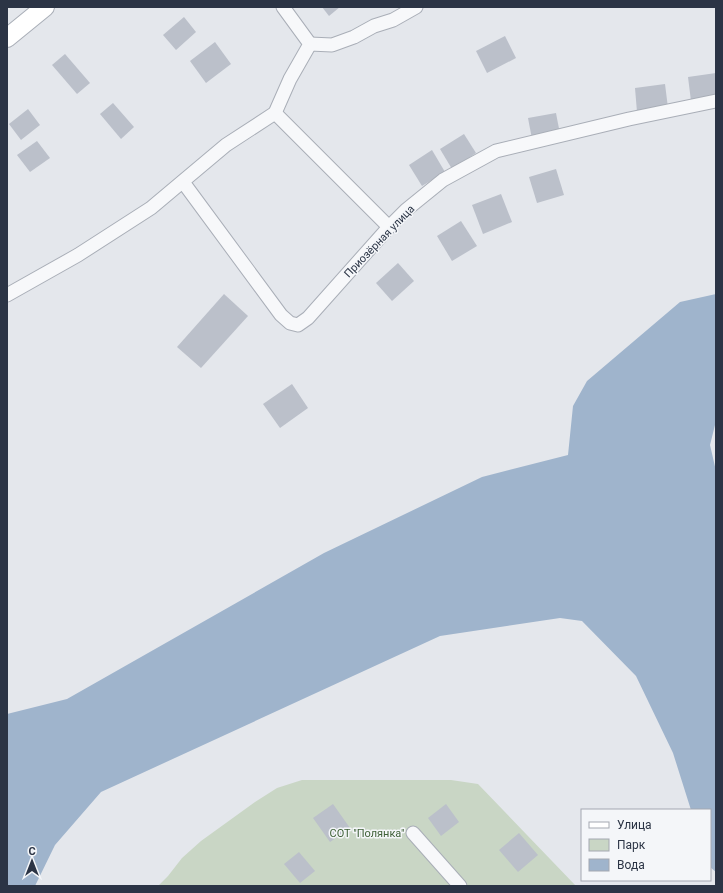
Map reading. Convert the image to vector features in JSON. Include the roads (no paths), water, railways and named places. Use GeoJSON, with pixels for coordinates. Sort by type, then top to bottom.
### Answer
{"type":"FeatureCollection","features":[{"type":"Feature","properties":{"kind":"main road"},"geometry":{"type":"LineString","coordinates":[[7,38],[45,7]]}},
{"type":"Feature","properties":{"kind":"street"},"geometry":{"type":"LineString","coordinates":[[283,7],[310,44]]}},
{"type":"Feature","properties":{"kind":"street"},"geometry":{"type":"LineString","coordinates":[[310,44],[332,45],[354,37],[374,26],[393,20],[416,7]]}},
{"type":"Feature","properties":{"kind":"street"},"geometry":{"type":"LineString","coordinates":[[7,295],[84,251],[151,208],[226,145],[275,113],[290,79],[310,44]]}},
{"type":"Feature","properties":{"kind":"street","name":"Приозёрная улица"},"geometry":{"type":"LineString","coordinates":[[183,182],[282,315],[290,324],[298,325],[308,318],[406,210],[443,180],[496,151],[630,119],[716,101]]}},
{"type":"Feature","properties":{"kind":"street"},"geometry":{"type":"LineString","coordinates":[[275,113],[389,227]]}},
{"type":"Feature","properties":{"kind":"street"},"geometry":{"type":"LineString","coordinates":[[413,833],[460,886]]}},
{"type":"Feature","properties":{"kind":"water"},"geometry":{"type":"Polygon","coordinates":[[[716,294],[716,421],[710,445],[716,471],[716,872],[711,868],[711,809],[691,809],[673,753],[636,676],[582,621],[560,618],[440,636],[101,792],[55,845],[35,886],[7,886],[7,714],[67,699],[324,553],[482,477],[568,455],[573,406],[587,381],[680,302],[716,294]]]}},
{"type":"Feature","properties":{"kind":"park label","name":"СОТ \"Полянка\""},"geometry":{"type":"Point","coordinates":[367,833]}}]}
